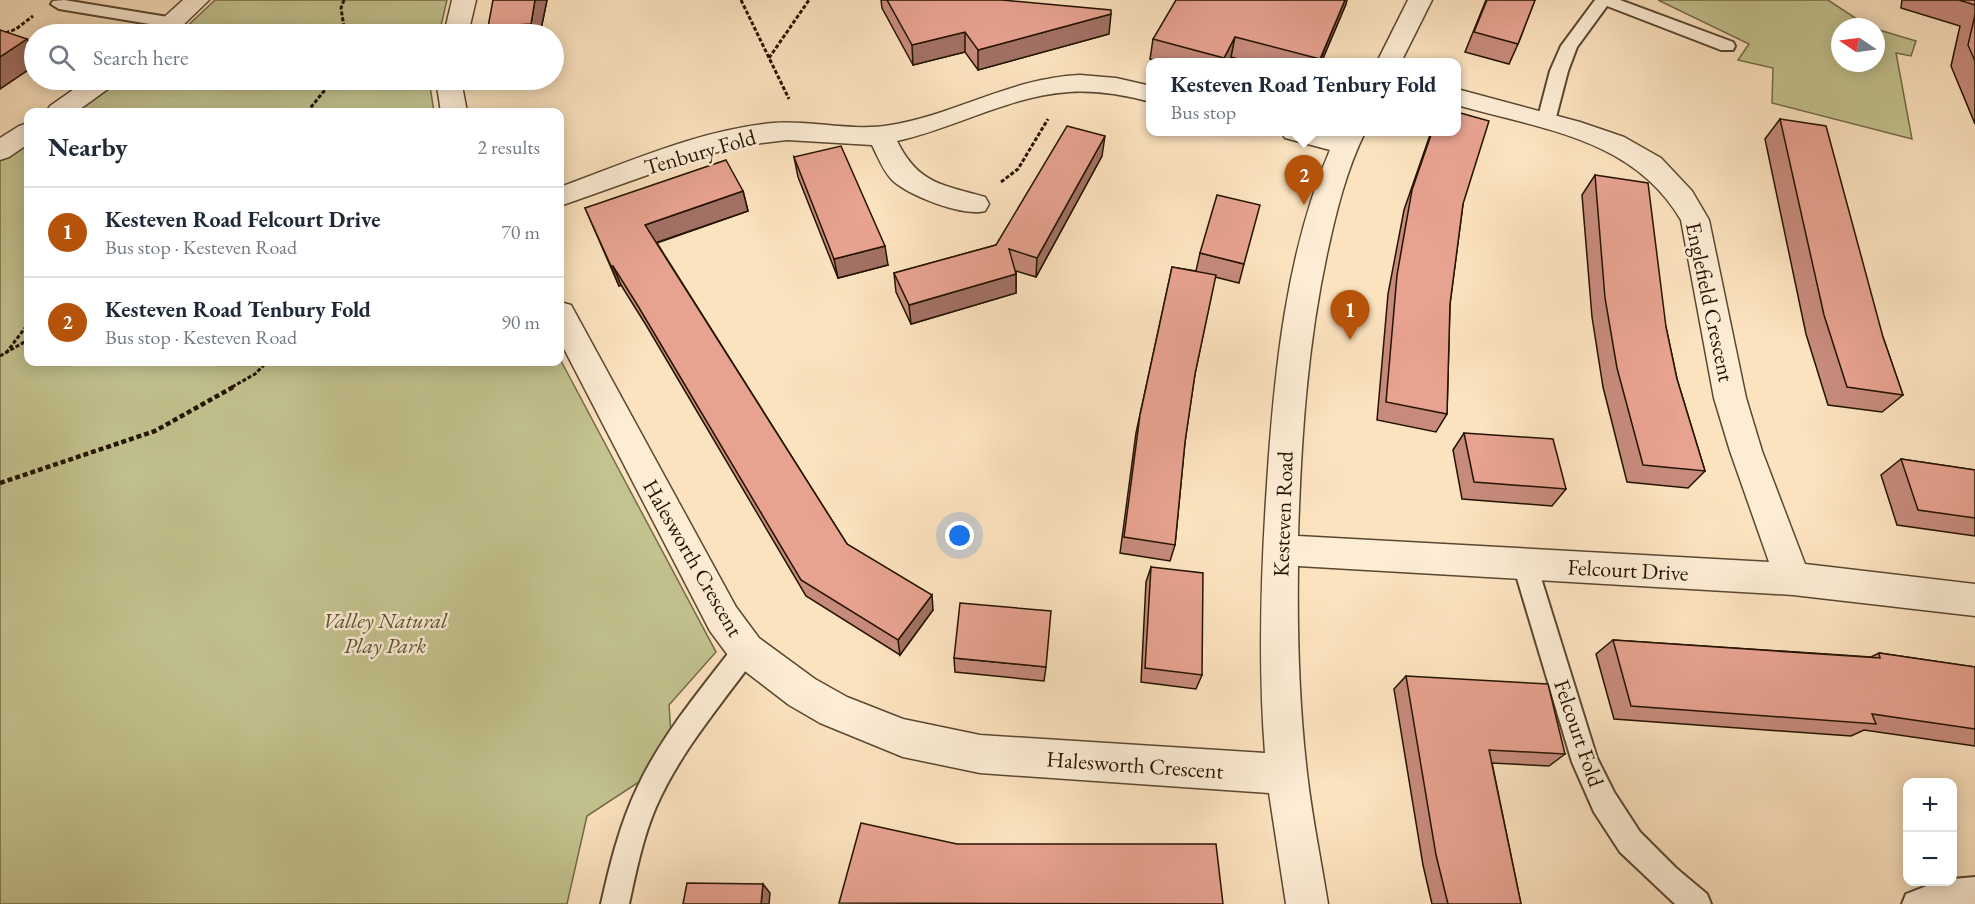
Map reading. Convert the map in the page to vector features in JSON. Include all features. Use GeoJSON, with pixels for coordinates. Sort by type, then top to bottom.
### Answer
{"type":"FeatureCollection","features":[{"type":"Feature","properties":{"kind":"street"},"geometry":{"type":"LineString","coordinates":[[172,24],[197,0]]}},
{"type":"Feature","properties":{"kind":"street"},"geometry":{"type":"LineString","coordinates":[[458,24],[464,0]]}},
{"type":"Feature","properties":{"kind":"street"},"geometry":{"type":"LineString","coordinates":[[1391,58],[1420,0]]}},
{"type":"Feature","properties":{"kind":"street","name":"Tenbury Fold"},"geometry":{"type":"LineString","coordinates":[[564,196],[717,142],[766,133],[880,135],[915,129],[1030,90],[1056,85],[1083,83],[1110,85],[1146,93]]}},
{"type":"Feature","properties":{"kind":"street"},"geometry":{"type":"LineString","coordinates":[[64,108],[89,90]]}},
{"type":"Feature","properties":{"kind":"street"},"geometry":{"type":"LineString","coordinates":[[451,90],[453,108]]}},
{"type":"Feature","properties":{"kind":"street","name":"Englefield Crescent"},"geometry":{"type":"LineString","coordinates":[[1461,98],[1596,134],[1648,162],[1669,180],[1685,199],[1695,220],[1730,398],[1746,451],[1793,579]]}},
{"type":"Feature","properties":{"kind":"street"},"geometry":{"type":"LineString","coordinates":[[0,151],[24,135]]}},
{"type":"Feature","properties":{"kind":"street"},"geometry":{"type":"LineString","coordinates":[[880,135],[896,166],[911,180],[929,190],[975,204]]}},
{"type":"Feature","properties":{"kind":"street"},"geometry":{"type":"LineString","coordinates":[[1331,136],[1349,138]]}},
{"type":"Feature","properties":{"kind":"street","name":"Kesteven Road"},"geometry":{"type":"LineString","coordinates":[[1307,904],[1287,774],[1279,653],[1280,550],[1291,376],[1304,294],[1320,220],[1349,138]]}},
{"type":"Feature","properties":{"kind":"street","name":"Halesworth Crescent"},"geometry":{"type":"LineString","coordinates":[[564,321],[723,619],[746,650],[772,672],[834,710],[903,738],[941,748],[1019,758],[1287,774]]}},
{"type":"Feature","properties":{"kind":"street","name":"Felcourt Drive"},"geometry":{"type":"LineString","coordinates":[[1280,550],[1793,579],[1975,600]]}},
{"type":"Feature","properties":{"kind":"lane"},"geometry":{"type":"LineString","coordinates":[[1546,121],[1559,71],[1569,46],[1604,0],[1727,46]]}},
{"type":"Feature","properties":{"kind":"lane"},"geometry":{"type":"LineString","coordinates":[[59,3],[146,24]]}},
{"type":"Feature","properties":{"kind":"lane","name":"Felcourt Fold"},"geometry":{"type":"LineString","coordinates":[[1526,565],[1585,762],[1604,802],[1630,842],[1666,878],[1697,904]]}},
{"type":"Feature","properties":{"kind":"lane"},"geometry":{"type":"LineString","coordinates":[[615,904],[626,854],[653,783],[680,736],[746,650]]}},
{"type":"Feature","properties":{"kind":"lane"},"geometry":{"type":"LineString","coordinates":[[1916,904],[1939,895],[1975,891]]}},
{"type":"Feature","properties":{"kind":"path"},"geometry":{"type":"LineString","coordinates":[[343,24],[341,8],[344,0]]}},
{"type":"Feature","properties":{"kind":"path"},"geometry":{"type":"LineString","coordinates":[[741,0],[805,132]]}},
{"type":"Feature","properties":{"kind":"path"},"geometry":{"type":"LineString","coordinates":[[769,58],[809,0]]}},
{"type":"Feature","properties":{"kind":"path"},"geometry":{"type":"LineString","coordinates":[[0,35],[16,29],[34,16]]}},
{"type":"Feature","properties":{"kind":"path"},"geometry":{"type":"LineString","coordinates":[[975,204],[1018,169],[1056,106],[1056,85]]}},
{"type":"Feature","properties":{"kind":"path"},"geometry":{"type":"LineString","coordinates":[[310,108],[325,90]]}},
{"type":"Feature","properties":{"kind":"path"},"geometry":{"type":"LineString","coordinates":[[6,353],[24,329]]}},
{"type":"Feature","properties":{"kind":"path"},"geometry":{"type":"LineString","coordinates":[[0,356],[24,342]]}},
{"type":"Feature","properties":{"kind":"path"},"geometry":{"type":"LineString","coordinates":[[0,483],[155,431],[255,374],[263,366]]}},
{"type":"Feature","properties":{"kind":"green space"},"geometry":{"type":"Polygon","coordinates":[[[215,0],[447,0],[441,24],[190,24],[215,0]]]}},
{"type":"Feature","properties":{"kind":"green space"},"geometry":{"type":"Polygon","coordinates":[[[1658,0],[1828,0],[1855,18],[1831,18],[1831,72],[1885,72],[1885,32],[1916,41],[1911,56],[1896,53],[1912,139],[1772,103],[1773,68],[1738,60],[1749,44],[1658,0]]]}},
{"type":"Feature","properties":{"kind":"green space"},"geometry":{"type":"Polygon","coordinates":[[[107,90],[431,90],[433,108],[79,108],[107,90]]]}},
{"type":"Feature","properties":{"kind":"green space","name":"Valley Natural Play Park"},"geometry":{"type":"Polygon","coordinates":[[[24,145],[24,366],[564,366],[716,652],[669,705],[671,733],[642,780],[587,816],[567,904],[0,904],[0,160],[24,145]]]}},
{"type":"Feature","properties":{"kind":"building"},"geometry":{"type":"Polygon","coordinates":[[[493,0],[535,0],[531,24],[489,24],[493,0]]]}},
{"type":"Feature","properties":{"kind":"building"},"geometry":{"type":"Polygon","coordinates":[[[887,0],[1002,0],[1111,10],[1111,14],[978,50],[965,32],[912,45],[887,0]]]}},
{"type":"Feature","properties":{"kind":"building"},"geometry":{"type":"Polygon","coordinates":[[[1176,0],[1345,0],[1320,58],[1235,37],[1224,58],[1153,39],[1176,0]]]}},
{"type":"Feature","properties":{"kind":"building"},"geometry":{"type":"Polygon","coordinates":[[[1487,0],[1535,0],[1518,44],[1474,32],[1487,0]]]}},
{"type":"Feature","properties":{"kind":"building"},"geometry":{"type":"Polygon","coordinates":[[[1959,0],[1975,0],[1975,5],[1959,0]]]}},
{"type":"Feature","properties":{"kind":"building"},"geometry":{"type":"Polygon","coordinates":[[[1975,15],[1975,61],[1968,45],[1975,15]]]}},
{"type":"Feature","properties":{"kind":"building"},"geometry":{"type":"Polygon","coordinates":[[[0,30],[24,38],[24,41],[0,57],[0,30]]]}},
{"type":"Feature","properties":{"kind":"building"},"geometry":{"type":"Polygon","coordinates":[[[1461,113],[1489,121],[1463,204],[1450,304],[1447,414],[1386,402],[1397,275],[1412,190],[1431,136],[1461,136],[1461,113]]]}},
{"type":"Feature","properties":{"kind":"building"},"geometry":{"type":"Polygon","coordinates":[[[1780,119],[1826,126],[1883,337],[1903,395],[1847,387],[1824,315],[1780,119]]]}},
{"type":"Feature","properties":{"kind":"building"},"geometry":{"type":"Polygon","coordinates":[[[1067,126],[1105,136],[1037,258],[1009,249],[1016,274],[909,305],[894,273],[996,245],[1067,126]]]}},
{"type":"Feature","properties":{"kind":"building"},"geometry":{"type":"Polygon","coordinates":[[[841,146],[885,246],[834,259],[794,157],[841,146]]]}},
{"type":"Feature","properties":{"kind":"building"},"geometry":{"type":"Polygon","coordinates":[[[726,160],[743,191],[645,225],[847,544],[932,595],[898,640],[801,580],[638,306],[611,266],[585,208],[726,160]]]}},
{"type":"Feature","properties":{"kind":"building"},"geometry":{"type":"Polygon","coordinates":[[[1595,175],[1648,183],[1666,327],[1677,379],[1705,471],[1643,465],[1617,368],[1605,298],[1595,175]]]}},
{"type":"Feature","properties":{"kind":"building"},"geometry":{"type":"Polygon","coordinates":[[[1217,195],[1260,205],[1244,264],[1200,253],[1217,195]]]}},
{"type":"Feature","properties":{"kind":"building"},"geometry":{"type":"Polygon","coordinates":[[[1172,267],[1216,275],[1195,374],[1185,442],[1175,545],[1124,537],[1140,415],[1172,267]]]}},
{"type":"Feature","properties":{"kind":"building"},"geometry":{"type":"Polygon","coordinates":[[[1464,433],[1553,439],[1566,489],[1474,482],[1464,433]]]}},
{"type":"Feature","properties":{"kind":"building"},"geometry":{"type":"Polygon","coordinates":[[[1901,459],[1975,470],[1975,518],[1918,510],[1901,459]]]}},
{"type":"Feature","properties":{"kind":"building"},"geometry":{"type":"Polygon","coordinates":[[[1151,567],[1203,573],[1202,675],[1145,668],[1151,567]]]}},
{"type":"Feature","properties":{"kind":"building"},"geometry":{"type":"Polygon","coordinates":[[[960,603],[1051,611],[1046,667],[954,658],[960,603]]]}},
{"type":"Feature","properties":{"kind":"building"},"geometry":{"type":"Polygon","coordinates":[[[1613,640],[1880,658],[1879,653],[1975,667],[1975,729],[1872,714],[1876,724],[1631,706],[1613,640]]]}},
{"type":"Feature","properties":{"kind":"building"},"geometry":{"type":"Polygon","coordinates":[[[1406,676],[1548,684],[1565,754],[1489,750],[1521,904],[1448,904],[1436,855],[1406,676]]]}},
{"type":"Feature","properties":{"kind":"building"},"geometry":{"type":"Polygon","coordinates":[[[861,823],[957,844],[1216,844],[1223,904],[839,903],[861,823]]]}},
{"type":"Feature","properties":{"kind":"building"},"geometry":{"type":"Polygon","coordinates":[[[687,883],[763,884],[761,904],[683,904],[687,883]]]}},
{"type":"Feature","properties":{"kind":"place","name":"Kesteven Road Tenbury Fold"},"geometry":{"type":"Point","coordinates":[1304,205]}},
{"type":"Feature","properties":{"kind":"place","name":"Kesteven Road Felcourt Drive"},"geometry":{"type":"Point","coordinates":[1350,340]}}]}
